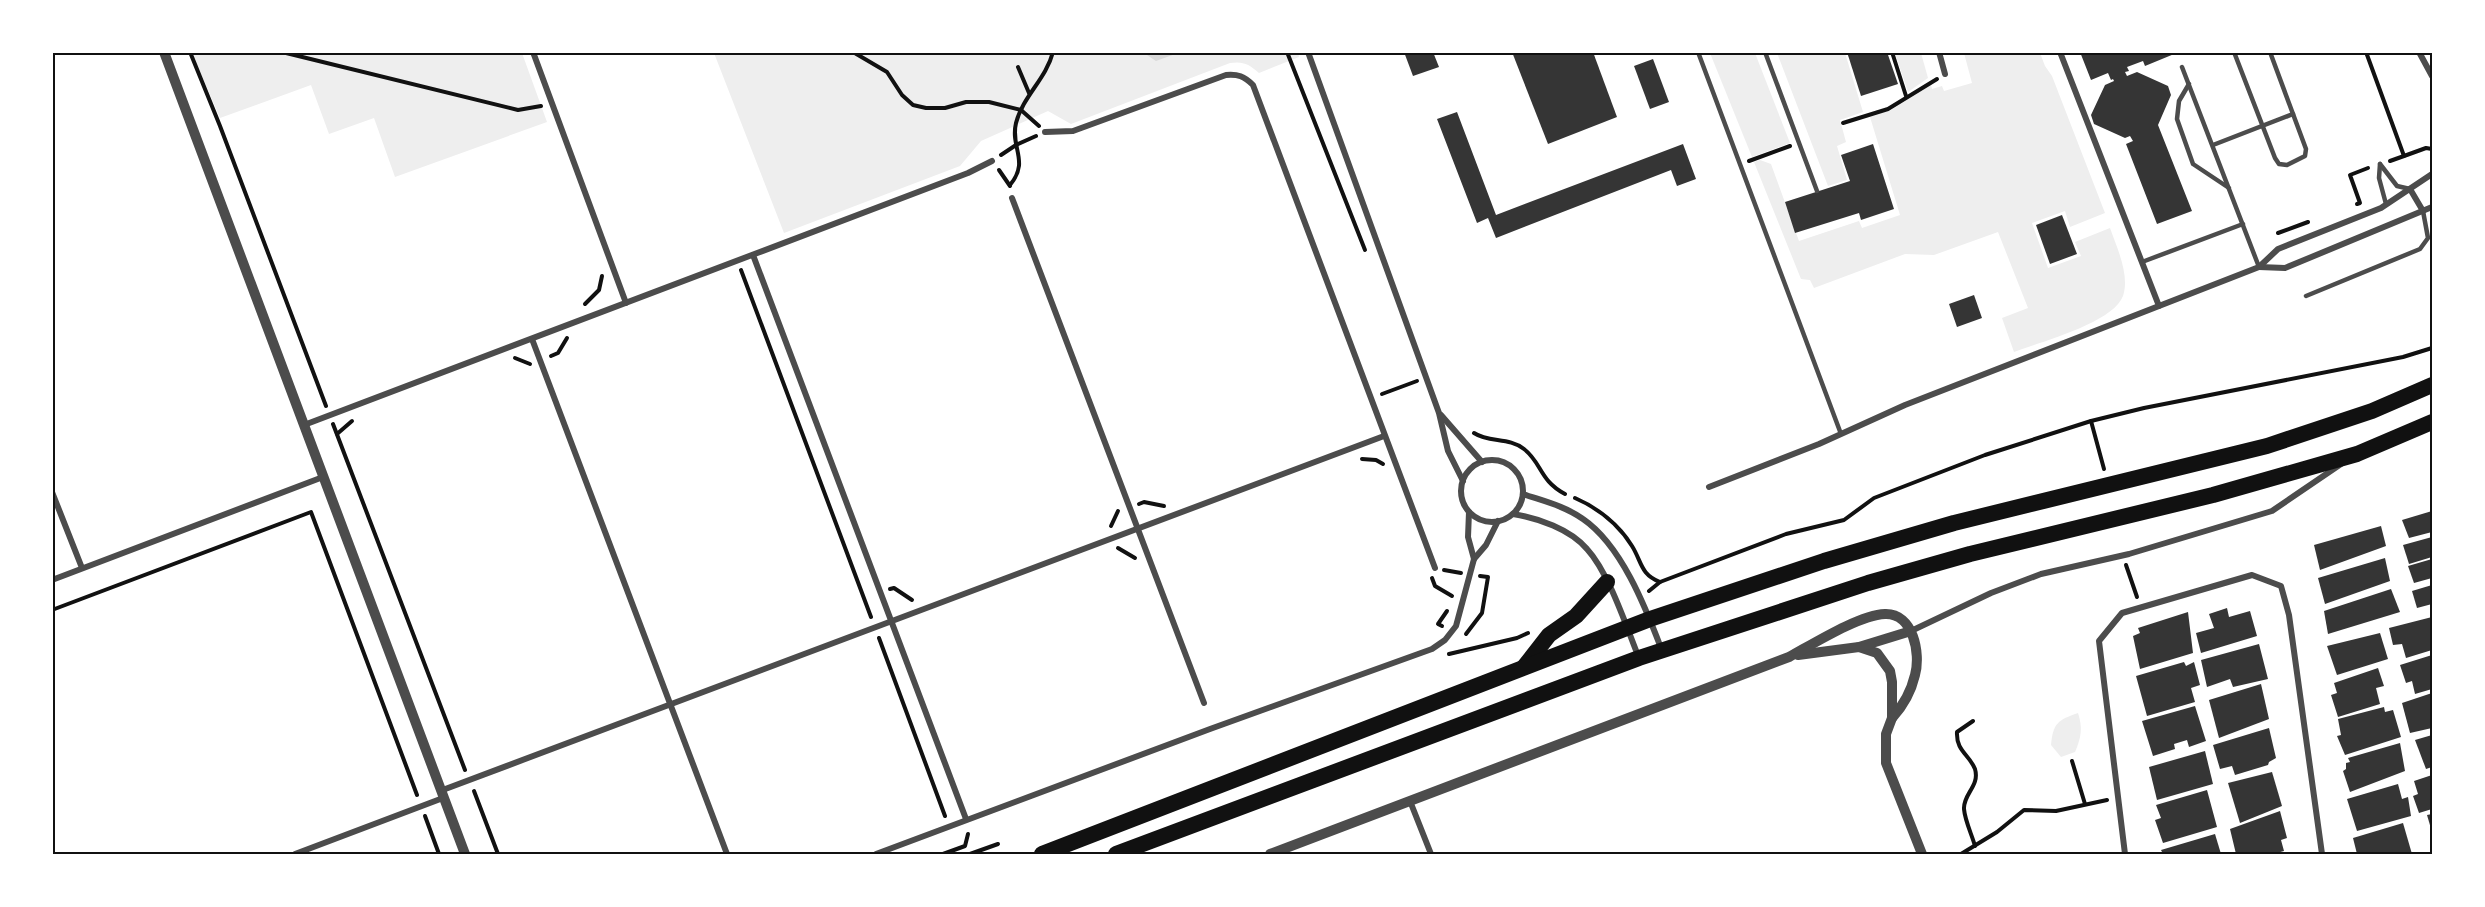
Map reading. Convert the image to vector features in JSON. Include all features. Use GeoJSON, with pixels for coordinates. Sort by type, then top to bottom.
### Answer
{"type":"FeatureCollection","features":[{"type":"Feature","properties":{"kind":"highway"},"geometry":{"type":"LineString","coordinates":[[1042,855],[1650,619],[1824,561],[1954,523],[2267,446],[2363,414],[2433,385]]}},
{"type":"Feature","properties":{"kind":"highway"},"geometry":{"type":"LineString","coordinates":[[1116,855],[1639,658],[1868,583],[1970,554],[2213,495],[2356,454],[2433,422]]}},
{"type":"Feature","properties":{"kind":"highway"},"geometry":{"type":"LineString","coordinates":[[1523,667],[1549,635],[1576,616],[1606,582]]}},
{"type":"Feature","properties":{"kind":"street"},"geometry":{"type":"LineString","coordinates":[[164,52],[465,855]]}},
{"type":"Feature","properties":{"kind":"street"},"geometry":{"type":"LineString","coordinates":[[533,52],[626,303]]}},
{"type":"Feature","properties":{"kind":"street"},"geometry":{"type":"LineString","coordinates":[[1308,52],[1439,412],[1448,451],[1462,481],[1462,497],[1469,512],[1468,537],[1474,559]]}},
{"type":"Feature","properties":{"kind":"street"},"geometry":{"type":"LineString","coordinates":[[1939,52],[1945,74]]}},
{"type":"Feature","properties":{"kind":"street"},"geometry":{"type":"LineString","coordinates":[[2060,52],[2159,306]]}},
{"type":"Feature","properties":{"kind":"street"},"geometry":{"type":"LineString","coordinates":[[2419,52],[2433,76]]}},
{"type":"Feature","properties":{"kind":"street"},"geometry":{"type":"LineString","coordinates":[[1045,132],[1073,131],[1226,75],[1236,74],[1246,77],[1253,85],[1435,568]]}},
{"type":"Feature","properties":{"kind":"street"},"geometry":{"type":"LineString","coordinates":[[304,425],[968,173],[992,161]]}},
{"type":"Feature","properties":{"kind":"street"},"geometry":{"type":"LineString","coordinates":[[1709,487],[1905,405],[2259,267],[2278,249],[2386,204],[2433,174]]}},
{"type":"Feature","properties":{"kind":"street"},"geometry":{"type":"LineString","coordinates":[[2410,189],[2423,211]]}},
{"type":"Feature","properties":{"kind":"street"},"geometry":{"type":"LineString","coordinates":[[1012,198],[1204,703]]}},
{"type":"Feature","properties":{"kind":"street"},"geometry":{"type":"LineString","coordinates":[[2259,267],[2285,268],[2433,207]]}},
{"type":"Feature","properties":{"kind":"street"},"geometry":{"type":"LineString","coordinates":[[753,255],[966,819]]}},
{"type":"Feature","properties":{"kind":"street"},"geometry":{"type":"LineString","coordinates":[[532,339],[727,855]]}},
{"type":"Feature","properties":{"kind":"street"},"geometry":{"type":"LineString","coordinates":[[1439,412],[1482,462]]}},
{"type":"Feature","properties":{"kind":"street"},"geometry":{"type":"LineString","coordinates":[[295,855],[421,806],[469,780],[1384,436]]}},
{"type":"Feature","properties":{"kind":"street"},"geometry":{"type":"LineString","coordinates":[[1789,657],[1859,647],[1911,631],[1991,593],[2042,574],[2129,554],[2272,511],[2356,454]]}},
{"type":"Feature","properties":{"kind":"street"},"geometry":{"type":"LineString","coordinates":[[1462,481],[1470,469],[1482,462],[1492,460],[1511,467],[1518,474],[1523,494],[1520,505],[1513,514],[1498,521],[1487,521],[1469,512]]}},
{"type":"Feature","properties":{"kind":"street"},"geometry":{"type":"LineString","coordinates":[[52,580],[323,477]]}},
{"type":"Feature","properties":{"kind":"street"},"geometry":{"type":"LineString","coordinates":[[52,492],[82,568]]}},
{"type":"Feature","properties":{"kind":"street"},"geometry":{"type":"LineString","coordinates":[[1523,494],[1560,507],[1583,519],[1605,540],[1617,556],[1650,619],[1662,651]]}},
{"type":"Feature","properties":{"kind":"street"},"geometry":{"type":"LineString","coordinates":[[1513,514],[1534,518],[1586,546],[1598,562],[1639,658]]}},
{"type":"Feature","properties":{"kind":"street"},"geometry":{"type":"LineString","coordinates":[[876,855],[966,819],[1432,649],[1445,640],[1456,626],[1474,559],[1486,545],[1498,521]]}},
{"type":"Feature","properties":{"kind":"street"},"geometry":{"type":"LineString","coordinates":[[2125,855],[2099,641],[2122,613],[2252,575],[2281,586],[2289,615],[2322,855]]}},
{"type":"Feature","properties":{"kind":"street"},"geometry":{"type":"LineString","coordinates":[[1270,855],[1789,657],[1844,628],[1876,615],[1896,615],[1904,619],[1911,631],[1916,655],[1916,672],[1904,705],[1892,718]]}},
{"type":"Feature","properties":{"kind":"street"},"geometry":{"type":"LineString","coordinates":[[1859,647],[1877,653],[1886,663],[1892,682],[1892,718],[1886,734],[1886,763],[1922,855]]}},
{"type":"Feature","properties":{"kind":"street"},"geometry":{"type":"LineString","coordinates":[[1410,801],[1431,855]]}},
{"type":"Feature","properties":{"kind":"lane"},"geometry":{"type":"LineString","coordinates":[[1698,52],[1840,434]]}},
{"type":"Feature","properties":{"kind":"lane"},"geometry":{"type":"LineString","coordinates":[[1765,52],[1817,191]]}},
{"type":"Feature","properties":{"kind":"lane"},"geometry":{"type":"LineString","coordinates":[[2234,52],[2279,164],[2294,163],[2305,156],[2306,149],[2270,52]]}},
{"type":"Feature","properties":{"kind":"lane"},"geometry":{"type":"LineString","coordinates":[[2182,67],[2259,267]]}},
{"type":"Feature","properties":{"kind":"lane"},"geometry":{"type":"LineString","coordinates":[[2189,84],[2179,101],[2177,119],[2193,165],[2229,188]]}},
{"type":"Feature","properties":{"kind":"lane"},"geometry":{"type":"LineString","coordinates":[[2213,145],[2293,114]]}},
{"type":"Feature","properties":{"kind":"lane"},"geometry":{"type":"LineString","coordinates":[[2380,164],[2397,186],[2410,189]]}},
{"type":"Feature","properties":{"kind":"lane"},"geometry":{"type":"LineString","coordinates":[[2380,164],[2379,178],[2386,204]]}},
{"type":"Feature","properties":{"kind":"lane"},"geometry":{"type":"LineString","coordinates":[[2306,296],[2420,249],[2428,238],[2423,211]]}},
{"type":"Feature","properties":{"kind":"lane"},"geometry":{"type":"LineString","coordinates":[[2142,262],[2243,224]]}},
{"type":"Feature","properties":{"kind":"path"},"geometry":{"type":"LineString","coordinates":[[190,52],[498,855]]}},
{"type":"Feature","properties":{"kind":"path"},"geometry":{"type":"LineString","coordinates":[[282,52],[518,110],[542,105]]}},
{"type":"Feature","properties":{"kind":"path"},"geometry":{"type":"LineString","coordinates":[[853,52],[887,72],[902,95],[914,105],[926,108],[945,108],[966,102],[989,102],[1021,110],[1045,132],[1016,145],[992,161],[1010,185],[1012,198]]}},
{"type":"Feature","properties":{"kind":"path"},"geometry":{"type":"LineString","coordinates":[[1010,185],[1020,168],[1014,133],[1021,110],[1029,93],[1042,79],[1053,52]]}},
{"type":"Feature","properties":{"kind":"path"},"geometry":{"type":"LineString","coordinates":[[1287,52],[1368,258]]}},
{"type":"Feature","properties":{"kind":"path"},"geometry":{"type":"LineString","coordinates":[[1892,52],[1906,96]]}},
{"type":"Feature","properties":{"kind":"path"},"geometry":{"type":"LineString","coordinates":[[2366,52],[2404,156],[2426,147],[2433,149]]}},
{"type":"Feature","properties":{"kind":"path"},"geometry":{"type":"LineString","coordinates":[[1018,67],[1029,93]]}},
{"type":"Feature","properties":{"kind":"path"},"geometry":{"type":"LineString","coordinates":[[1843,123],[1888,109],[1945,74]]}},
{"type":"Feature","properties":{"kind":"path"},"geometry":{"type":"LineString","coordinates":[[538,97],[546,117]]}},
{"type":"Feature","properties":{"kind":"path"},"geometry":{"type":"LineString","coordinates":[[1740,164],[1799,142]]}},
{"type":"Feature","properties":{"kind":"path"},"geometry":{"type":"LineString","coordinates":[[2350,207],[2360,203],[2350,175],[2380,164]]}},
{"type":"Feature","properties":{"kind":"path"},"geometry":{"type":"LineString","coordinates":[[2278,233],[2319,218]]}},
{"type":"Feature","properties":{"kind":"path"},"geometry":{"type":"LineString","coordinates":[[738,261],[949,826]]}},
{"type":"Feature","properties":{"kind":"path"},"geometry":{"type":"LineString","coordinates":[[582,306],[592,300],[599,290],[601,270]]}},
{"type":"Feature","properties":{"kind":"path"},"geometry":{"type":"LineString","coordinates":[[514,358],[528,365],[558,353],[567,340],[563,327]]}},
{"type":"Feature","properties":{"kind":"path"},"geometry":{"type":"LineString","coordinates":[[1472,431],[1487,439],[1516,444],[1526,450],[1545,480],[1553,487],[1600,512],[1617,526],[1632,546],[1648,577],[1660,582],[1786,534],[1844,520],[1874,498],[1985,455],[2091,421],[2167,403],[2403,357],[2433,348]]}},
{"type":"Feature","properties":{"kind":"path"},"geometry":{"type":"LineString","coordinates":[[1410,372],[1417,393]]}},
{"type":"Feature","properties":{"kind":"path"},"geometry":{"type":"LineString","coordinates":[[1381,395],[1426,377]]}},
{"type":"Feature","properties":{"kind":"path"},"geometry":{"type":"LineString","coordinates":[[337,434],[353,419]]}},
{"type":"Feature","properties":{"kind":"path"},"geometry":{"type":"LineString","coordinates":[[2091,421],[2104,469]]}},
{"type":"Feature","properties":{"kind":"path"},"geometry":{"type":"LineString","coordinates":[[52,610],[311,512],[439,855]]}},
{"type":"Feature","properties":{"kind":"path"},"geometry":{"type":"LineString","coordinates":[[1113,538],[1117,548],[1134,557],[1138,568]]}},
{"type":"Feature","properties":{"kind":"path"},"geometry":{"type":"LineString","coordinates":[[2125,561],[2136,591]]}},
{"type":"Feature","properties":{"kind":"path"},"geometry":{"type":"LineString","coordinates":[[1435,568],[1488,577],[1482,612],[1475,625],[1462,638]]}},
{"type":"Feature","properties":{"kind":"path"},"geometry":{"type":"LineString","coordinates":[[1973,721],[1957,732],[1957,743],[1975,770],[1975,784],[1966,799],[1964,809],[1975,846]]}},
{"type":"Feature","properties":{"kind":"path"},"geometry":{"type":"LineString","coordinates":[[2072,761],[2085,804]]}},
{"type":"Feature","properties":{"kind":"path"},"geometry":{"type":"LineString","coordinates":[[1961,855],[2024,810],[2056,812],[2118,797]]}},
{"type":"Feature","properties":{"kind":"path"},"geometry":{"type":"LineString","coordinates":[[943,855],[964,846],[968,834]]}},
{"type":"Feature","properties":{"kind":"path"},"geometry":{"type":"LineString","coordinates":[[970,855],[998,844]]}},
{"type":"Feature","properties":{"kind":"shaded area"},"geometry":{"type":"Polygon","coordinates":[[[1144,52],[1178,53],[1156,61],[1144,52]]]}},
{"type":"Feature","properties":{"kind":"shaded area"},"geometry":{"type":"Polygon","coordinates":[[[1298,52],[1299,57],[1259,73],[1246,64],[1230,63],[1071,124],[1048,111],[981,141],[960,166],[784,233],[714,53],[1298,52]]]}},
{"type":"Feature","properties":{"kind":"shaded area"},"geometry":{"type":"Polygon","coordinates":[[[192,53],[522,53],[547,122],[395,177],[374,118],[329,134],[311,85],[220,118],[192,53]]]}},
{"type":"Feature","properties":{"kind":"shaded area"},"geometry":{"type":"Polygon","coordinates":[[[1710,53],[1755,53],[1790,143],[1752,157],[1710,53]]]}},
{"type":"Feature","properties":{"kind":"shaded area"},"geometry":{"type":"Polygon","coordinates":[[[1777,53],[1845,53],[1863,112],[1840,120],[1846,142],[1837,146],[1847,180],[1828,186],[1777,53]]]}},
{"type":"Feature","properties":{"kind":"shaded area"},"geometry":{"type":"Polygon","coordinates":[[[1895,53],[1921,53],[1928,78],[1908,92],[1895,53]]]}},
{"type":"Feature","properties":{"kind":"shaded area"},"geometry":{"type":"Polygon","coordinates":[[[1964,53],[2040,53],[2052,76],[2105,213],[2070,227],[2065,211],[2032,223],[2048,268],[2081,256],[2075,242],[2110,228],[2124,271],[2123,296],[2117,306],[2105,315],[2074,330],[2014,352],[2002,318],[2028,308],[1998,232],[1934,255],[1905,254],[1814,288],[1810,280],[1801,279],[1754,162],[1760,160],[1771,164],[1799,241],[1859,221],[1862,228],[1900,215],[1870,117],[1891,110],[1931,85],[1932,89],[1942,86],[1944,91],[1972,83],[1964,53]]]}},
{"type":"Feature","properties":{"kind":"shaded area"},"geometry":{"type":"Polygon","coordinates":[[[2078,713],[2081,728],[2077,747],[2075,752],[2061,757],[2051,745],[2053,732],[2061,720],[2078,713]]]}},
{"type":"Feature","properties":{"kind":"building"},"geometry":{"type":"Polygon","coordinates":[[[1404,52],[1433,52],[1439,67],[1413,76],[1404,52]]]}},
{"type":"Feature","properties":{"kind":"building"},"geometry":{"type":"Polygon","coordinates":[[[1512,52],[1593,52],[1617,117],[1548,144],[1512,52]]]}},
{"type":"Feature","properties":{"kind":"building"},"geometry":{"type":"Polygon","coordinates":[[[1847,52],[1887,52],[1898,84],[1861,96],[1847,52]]]}},
{"type":"Feature","properties":{"kind":"building"},"geometry":{"type":"Polygon","coordinates":[[[2080,52],[2179,52],[2145,66],[2143,61],[2127,67],[2129,71],[2125,72],[2127,76],[2137,72],[2168,86],[2171,95],[2158,125],[2192,211],[2157,224],[2126,144],[2133,141],[2130,136],[2125,138],[2094,124],[2091,115],[2105,85],[2114,81],[2108,73],[2091,80],[2080,52]]]}},
{"type":"Feature","properties":{"kind":"building"},"geometry":{"type":"Polygon","coordinates":[[[1653,59],[1669,102],[1650,109],[1634,66],[1653,59]]]}},
{"type":"Feature","properties":{"kind":"building"},"geometry":{"type":"Polygon","coordinates":[[[1457,112],[1496,215],[1683,144],[1696,179],[1677,186],[1671,170],[1496,238],[1488,218],[1477,223],[1437,119],[1457,112]]]}},
{"type":"Feature","properties":{"kind":"building"},"geometry":{"type":"Polygon","coordinates":[[[1873,144],[1894,209],[1861,220],[1859,213],[1795,233],[1785,202],[1850,181],[1841,155],[1873,144]]]}},
{"type":"Feature","properties":{"kind":"building"},"geometry":{"type":"Polygon","coordinates":[[[2062,215],[2077,254],[2050,264],[2036,225],[2062,215]]]}},
{"type":"Feature","properties":{"kind":"building"},"geometry":{"type":"Polygon","coordinates":[[[1974,295],[1982,318],[1957,327],[1949,304],[1974,295]]]}},
{"type":"Feature","properties":{"kind":"building"},"geometry":{"type":"Polygon","coordinates":[[[2432,511],[2432,532],[2409,538],[2402,520],[2432,511]]]}},
{"type":"Feature","properties":{"kind":"building"},"geometry":{"type":"Polygon","coordinates":[[[2381,526],[2386,546],[2320,570],[2314,545],[2381,526]]]}},
{"type":"Feature","properties":{"kind":"building"},"geometry":{"type":"Polygon","coordinates":[[[2432,537],[2432,557],[2409,564],[2403,545],[2432,537]]]}},
{"type":"Feature","properties":{"kind":"building"},"geometry":{"type":"Polygon","coordinates":[[[2385,558],[2390,581],[2325,604],[2318,578],[2385,558]]]}},
{"type":"Feature","properties":{"kind":"building"},"geometry":{"type":"Polygon","coordinates":[[[2432,559],[2432,578],[2414,583],[2408,566],[2432,559]]]}},
{"type":"Feature","properties":{"kind":"building"},"geometry":{"type":"Polygon","coordinates":[[[2432,585],[2432,604],[2417,608],[2412,591],[2432,585]]]}},
{"type":"Feature","properties":{"kind":"building"},"geometry":{"type":"Polygon","coordinates":[[[2391,589],[2400,612],[2328,634],[2324,611],[2391,589]]]}},
{"type":"Feature","properties":{"kind":"building"},"geometry":{"type":"Polygon","coordinates":[[[2227,608],[2229,617],[2250,611],[2257,636],[2201,653],[2196,633],[2214,628],[2209,614],[2227,608]]]}},
{"type":"Feature","properties":{"kind":"building"},"geometry":{"type":"Polygon","coordinates":[[[2188,612],[2193,653],[2140,669],[2133,636],[2140,633],[2138,628],[2188,612]]]}},
{"type":"Feature","properties":{"kind":"building"},"geometry":{"type":"Polygon","coordinates":[[[2432,617],[2432,650],[2406,658],[2402,644],[2393,645],[2389,628],[2432,617]]]}},
{"type":"Feature","properties":{"kind":"building"},"geometry":{"type":"Polygon","coordinates":[[[2380,633],[2388,659],[2337,675],[2327,646],[2380,633]]]}},
{"type":"Feature","properties":{"kind":"building"},"geometry":{"type":"Polygon","coordinates":[[[2259,644],[2268,679],[2233,687],[2230,679],[2207,687],[2201,660],[2259,644]]]}},
{"type":"Feature","properties":{"kind":"building"},"geometry":{"type":"Polygon","coordinates":[[[2432,655],[2432,689],[2415,694],[2412,681],[2406,683],[2400,665],[2432,655]]]}},
{"type":"Feature","properties":{"kind":"building"},"geometry":{"type":"Polygon","coordinates":[[[2184,662],[2186,666],[2194,662],[2200,685],[2191,688],[2195,702],[2147,716],[2136,676],[2184,662]]]}},
{"type":"Feature","properties":{"kind":"building"},"geometry":{"type":"Polygon","coordinates":[[[2378,668],[2384,686],[2376,688],[2380,704],[2338,717],[2331,695],[2337,693],[2334,683],[2378,668]]]}},
{"type":"Feature","properties":{"kind":"building"},"geometry":{"type":"Polygon","coordinates":[[[2261,684],[2269,719],[2219,738],[2209,700],[2261,684]]]}},
{"type":"Feature","properties":{"kind":"building"},"geometry":{"type":"Polygon","coordinates":[[[2432,693],[2432,728],[2410,733],[2402,703],[2432,693]]]}},
{"type":"Feature","properties":{"kind":"building"},"geometry":{"type":"Polygon","coordinates":[[[2195,706],[2206,741],[2189,747],[2187,740],[2174,744],[2175,749],[2153,756],[2142,721],[2195,706]]]}},
{"type":"Feature","properties":{"kind":"building"},"geometry":{"type":"Polygon","coordinates":[[[2384,707],[2385,712],[2393,710],[2401,737],[2345,755],[2337,736],[2341,735],[2338,719],[2384,707]]]}},
{"type":"Feature","properties":{"kind":"building"},"geometry":{"type":"Polygon","coordinates":[[[2269,728],[2276,758],[2268,765],[2235,775],[2232,766],[2220,769],[2213,745],[2269,728]]]}},
{"type":"Feature","properties":{"kind":"building"},"geometry":{"type":"Polygon","coordinates":[[[2432,735],[2432,767],[2426,769],[2415,740],[2432,735]]]}},
{"type":"Feature","properties":{"kind":"building"},"geometry":{"type":"Polygon","coordinates":[[[2400,743],[2405,771],[2350,792],[2343,771],[2346,769],[2346,763],[2350,762],[2348,758],[2400,743]]]}},
{"type":"Feature","properties":{"kind":"building"},"geometry":{"type":"Polygon","coordinates":[[[2205,751],[2213,784],[2157,800],[2149,767],[2205,751]]]}},
{"type":"Feature","properties":{"kind":"building"},"geometry":{"type":"Polygon","coordinates":[[[2272,772],[2282,806],[2240,823],[2228,783],[2272,772]]]}},
{"type":"Feature","properties":{"kind":"building"},"geometry":{"type":"Polygon","coordinates":[[[2432,775],[2432,809],[2419,813],[2413,796],[2418,794],[2414,781],[2432,775]]]}},
{"type":"Feature","properties":{"kind":"building"},"geometry":{"type":"Polygon","coordinates":[[[2398,784],[2402,799],[2408,797],[2411,816],[2357,831],[2347,799],[2398,784]]]}},
{"type":"Feature","properties":{"kind":"building"},"geometry":{"type":"Polygon","coordinates":[[[2207,790],[2217,827],[2163,843],[2155,820],[2161,818],[2156,805],[2207,790]]]}},
{"type":"Feature","properties":{"kind":"building"},"geometry":{"type":"Polygon","coordinates":[[[2280,811],[2287,838],[2281,840],[2284,851],[2273,854],[2236,854],[2230,829],[2280,811]]]}},
{"type":"Feature","properties":{"kind":"building"},"geometry":{"type":"Polygon","coordinates":[[[2432,814],[2432,832],[2427,815],[2432,814]]]}},
{"type":"Feature","properties":{"kind":"building"},"geometry":{"type":"Polygon","coordinates":[[[2403,823],[2412,854],[2357,854],[2353,838],[2403,823]]]}},
{"type":"Feature","properties":{"kind":"building"},"geometry":{"type":"Polygon","coordinates":[[[2215,834],[2221,854],[2163,854],[2161,850],[2215,834]]]}}]}
